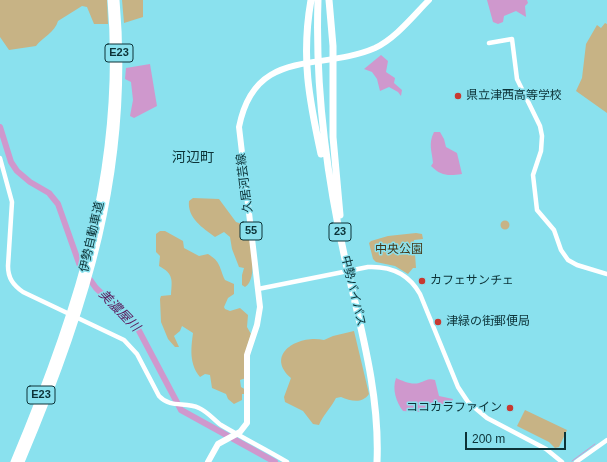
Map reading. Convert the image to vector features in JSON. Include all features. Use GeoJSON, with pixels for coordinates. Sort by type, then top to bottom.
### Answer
{"type":"FeatureCollection","features":[{"type":"Feature","properties":{"kind":"highway","name":"伊勢自動車道"},"geometry":{"type":"LineString","coordinates":[[111,0],[116,23]]}},
{"type":"Feature","properties":{"kind":"highway","name":"伊勢自動車道"},"geometry":{"type":"LineString","coordinates":[[21,462],[95,258],[116,84],[116,0]]}},
{"type":"Feature","properties":{"kind":"highway"},"geometry":{"type":"LineString","coordinates":[[311,0],[306,26],[310,105],[331,203],[338,222]]}},
{"type":"Feature","properties":{"kind":"highway","name":"中勢バイパス"},"geometry":{"type":"LineString","coordinates":[[318,0],[317,40],[324,147],[373,391],[377,425],[377,462]]}},
{"type":"Feature","properties":{"kind":"highway"},"geometry":{"type":"LineString","coordinates":[[329,0],[333,46],[330,58],[334,149],[340,215],[350,280]]}},
{"type":"Feature","properties":{"kind":"highway","name":"伊勢自動車道"},"geometry":{"type":"LineString","coordinates":[[14,462],[69,329]]}},
{"type":"Feature","properties":{"kind":"main road","name":"久居河芸線"},"geometry":{"type":"LineString","coordinates":[[208,462],[216,446],[243,429],[248,419],[247,355],[260,311],[240,135],[242,114],[251,94],[265,80],[276,72],[308,62],[365,51],[385,42],[429,0]]}},
{"type":"Feature","properties":{"kind":"street"},"geometry":{"type":"LineString","coordinates":[[489,43],[512,39],[517,79],[542,131],[542,146],[533,175],[538,212],[554,230],[561,250],[568,260],[577,265],[607,274]]}},
{"type":"Feature","properties":{"kind":"street"},"geometry":{"type":"LineString","coordinates":[[0,158],[12,202],[8,266],[13,284],[23,292],[124,340],[137,354],[159,396],[164,402],[199,408],[236,434],[287,462]]}},
{"type":"Feature","properties":{"kind":"street"},"geometry":{"type":"LineString","coordinates":[[258,289],[368,267],[393,270],[414,285],[422,298],[458,387],[473,408],[487,418],[546,449],[562,462]]}},
{"type":"Feature","properties":{"kind":"street"},"geometry":{"type":"LineString","coordinates":[[576,462],[607,440]]}},
{"type":"Feature","properties":{"kind":"green space"},"geometry":{"type":"Polygon","coordinates":[[[0,0],[107,0],[108,24],[94,24],[87,7],[82,6],[58,21],[51,32],[36,46],[9,50],[0,37],[0,0]]]}},
{"type":"Feature","properties":{"kind":"green space"},"geometry":{"type":"Polygon","coordinates":[[[122,0],[143,0],[143,17],[124,23],[122,0]]]}},
{"type":"Feature","properties":{"kind":"green space"},"geometry":{"type":"Polygon","coordinates":[[[605,23],[607,24],[607,113],[576,91],[582,78],[586,44],[597,25],[601,28],[605,23]]]}},
{"type":"Feature","properties":{"kind":"green space"},"geometry":{"type":"Polygon","coordinates":[[[193,198],[219,199],[236,222],[248,226],[252,249],[253,268],[252,276],[249,283],[245,287],[242,285],[244,268],[239,267],[232,249],[230,237],[224,232],[215,237],[197,222],[189,207],[189,201],[193,198]]]}},
{"type":"Feature","properties":{"kind":"green space"},"geometry":{"type":"Polygon","coordinates":[[[503,221],[507,221],[509,225],[507,229],[503,229],[501,227],[501,223],[503,221]]]}},
{"type":"Feature","properties":{"kind":"green space"},"geometry":{"type":"Polygon","coordinates":[[[160,231],[165,231],[183,241],[184,248],[199,256],[208,254],[215,260],[219,265],[225,280],[234,284],[234,294],[228,298],[224,307],[225,309],[230,311],[240,308],[248,315],[247,327],[251,334],[244,357],[246,378],[240,380],[241,387],[246,390],[246,394],[242,394],[242,400],[234,404],[228,399],[226,394],[212,388],[210,375],[205,374],[200,377],[196,372],[192,361],[193,333],[182,326],[180,331],[174,336],[179,347],[175,347],[168,339],[161,322],[160,299],[161,296],[171,295],[172,281],[170,275],[159,266],[160,256],[156,252],[156,234],[160,231]]]}},
{"type":"Feature","properties":{"kind":"green space","name":"中央公園"},"geometry":{"type":"Polygon","coordinates":[[[416,233],[422,234],[423,239],[414,240],[416,268],[413,268],[408,274],[395,266],[376,262],[373,259],[369,243],[371,241],[388,236],[416,233]]]}},
{"type":"Feature","properties":{"kind":"green space"},"geometry":{"type":"Polygon","coordinates":[[[354,331],[369,394],[363,399],[356,401],[341,397],[336,398],[319,425],[313,424],[303,411],[285,402],[284,397],[291,378],[284,369],[281,361],[283,354],[295,343],[304,340],[324,340],[333,336],[354,331]]]}},
{"type":"Feature","properties":{"kind":"green space"},"geometry":{"type":"Polygon","coordinates":[[[525,410],[567,430],[559,447],[555,448],[549,442],[517,426],[525,410]]]}},
{"type":"Feature","properties":{"kind":"shaded area"},"geometry":{"type":"Polygon","coordinates":[[[487,0],[527,0],[528,3],[525,6],[526,17],[516,11],[504,16],[503,22],[498,24],[493,22],[487,0]]]}},
{"type":"Feature","properties":{"kind":"shaded area"},"geometry":{"type":"Polygon","coordinates":[[[381,55],[388,61],[386,72],[395,78],[394,83],[402,90],[401,96],[398,92],[389,87],[380,91],[377,79],[372,72],[364,69],[381,55]]]}},
{"type":"Feature","properties":{"kind":"shaded area"},"geometry":{"type":"Polygon","coordinates":[[[150,64],[157,106],[134,118],[130,116],[133,100],[131,82],[125,79],[126,68],[150,64]]]}},
{"type":"Feature","properties":{"kind":"shaded area"},"geometry":{"type":"Polygon","coordinates":[[[434,132],[440,132],[446,147],[457,153],[462,174],[445,174],[438,172],[431,166],[433,163],[431,144],[434,132]]]}},
{"type":"Feature","properties":{"kind":"shaded area"},"geometry":{"type":"Polygon","coordinates":[[[396,378],[413,383],[433,379],[435,380],[439,396],[453,399],[450,407],[436,402],[419,412],[403,411],[398,404],[395,395],[394,387],[396,378]]]}},
{"type":"Feature","properties":{"kind":"waterway","name":"美濃屋川"},"geometry":{"type":"LineString","coordinates":[[0,127],[11,162],[17,171],[30,182],[49,193],[58,204],[80,266],[96,288],[137,327],[181,410],[275,462]]}},
{"type":"Feature","properties":{"kind":"waterway"},"geometry":{"type":"LineString","coordinates":[[572,461],[595,444]]}},
{"type":"Feature","properties":{"kind":"place","name":"県立津西高等学校"},"geometry":{"type":"Point","coordinates":[458,96]}},
{"type":"Feature","properties":{"kind":"place","name":"カフェサンチェ"},"geometry":{"type":"Point","coordinates":[422,281]}},
{"type":"Feature","properties":{"kind":"place","name":"津緑の街郵便局"},"geometry":{"type":"Point","coordinates":[438,322]}},
{"type":"Feature","properties":{"kind":"place","name":"ココカラファイン"},"geometry":{"type":"Point","coordinates":[510,408]}},
{"type":"Feature","properties":{"kind":"district","name":"河辺町"},"geometry":{"type":"Point","coordinates":[193,158]}}]}
